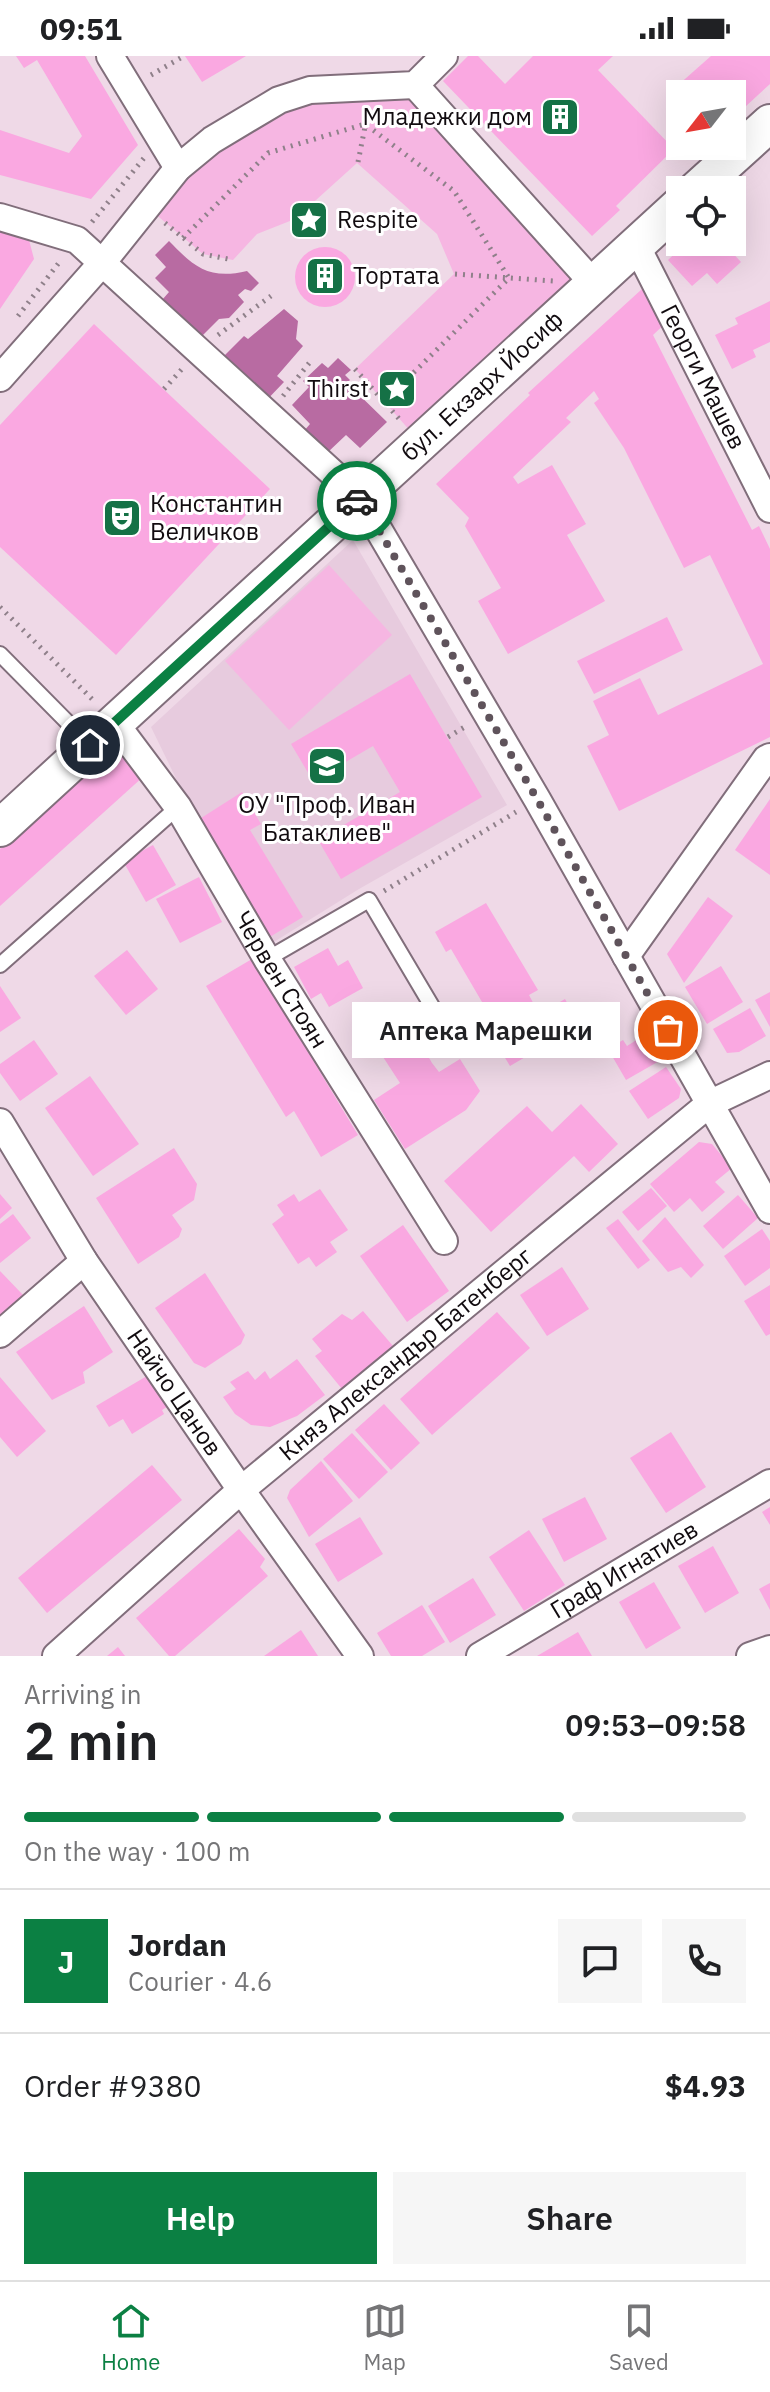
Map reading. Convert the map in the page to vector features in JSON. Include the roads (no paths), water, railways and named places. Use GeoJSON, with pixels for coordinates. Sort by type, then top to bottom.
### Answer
{"type":"FeatureCollection","features":[{"type":"Feature","properties":{"kind":"street"},"geometry":{"type":"LineString","coordinates":[[110,56],[178,168]]}},
{"type":"Feature","properties":{"kind":"street"},"geometry":{"type":"LineString","coordinates":[[0,378],[102,263],[178,168],[212,140],[279,100],[310,90],[415,85],[444,56]]}},
{"type":"Feature","properties":{"kind":"street"},"geometry":{"type":"LineString","coordinates":[[415,85],[594,284]]}},
{"type":"Feature","properties":{"kind":"street"},"geometry":{"type":"LineString","coordinates":[[711,176],[770,123]]}},
{"type":"Feature","properties":{"kind":"street"},"geometry":{"type":"LineString","coordinates":[[0,217],[77,240],[360,498],[537,799],[770,1210]]}},
{"type":"Feature","properties":{"kind":"street","name":"бул. Екзарх Йосиф"},"geometry":{"type":"LineString","coordinates":[[0,828],[666,218]]}},
{"type":"Feature","properties":{"kind":"street","name":"Георги Машев"},"geometry":{"type":"LineString","coordinates":[[636,245],[770,509]]}},
{"type":"Feature","properties":{"kind":"street","name":"Червен Стоян"},"geometry":{"type":"LineString","coordinates":[[102,734],[178,807],[267,959],[444,1241]]}},
{"type":"Feature","properties":{"kind":"street"},"geometry":{"type":"LineString","coordinates":[[626,956],[770,757]]}},
{"type":"Feature","properties":{"kind":"street","name":"Княз Александър Батенберг"},"geometry":{"type":"LineString","coordinates":[[56,1656],[241,1490],[709,1104],[770,1075]]}},
{"type":"Feature","properties":{"kind":"street","name":"Найчо Цанов"},"geometry":{"type":"LineString","coordinates":[[0,1122],[84,1261],[241,1490],[360,1656]]}},
{"type":"Feature","properties":{"kind":"street"},"geometry":{"type":"LineString","coordinates":[[0,1334],[84,1261]]}},
{"type":"Feature","properties":{"kind":"street","name":"Граф Игнатиев"},"geometry":{"type":"LineString","coordinates":[[480,1656],[770,1483]]}},
{"type":"Feature","properties":{"kind":"street"},"geometry":{"type":"LineString","coordinates":[[750,1656],[770,1649]]}},
{"type":"Feature","properties":{"kind":"lane"},"geometry":{"type":"LineString","coordinates":[[0,654],[102,734]]}},
{"type":"Feature","properties":{"kind":"lane"},"geometry":{"type":"LineString","coordinates":[[0,965],[178,807]]}},
{"type":"Feature","properties":{"kind":"lane"},"geometry":{"type":"LineString","coordinates":[[267,959],[369,900],[449,1035]]}},
{"type":"Feature","properties":{"kind":"place","name":"Младежки дом"},"geometry":{"type":"Point","coordinates":[560,117]}},
{"type":"Feature","properties":{"kind":"place","name":"Respite"},"geometry":{"type":"Point","coordinates":[309,220]}},
{"type":"Feature","properties":{"kind":"place","name":"Тортата"},"geometry":{"type":"Point","coordinates":[325,276]}},
{"type":"Feature","properties":{"kind":"place","name":"Thirst"},"geometry":{"type":"Point","coordinates":[397,389]}},
{"type":"Feature","properties":{"kind":"place","name":"Константин Величков"},"geometry":{"type":"Point","coordinates":[122,518]}},
{"type":"Feature","properties":{"kind":"place","name":"ОУ \"Проф. Иван Батаклиев\""},"geometry":{"type":"Point","coordinates":[327,766]}},
{"type":"Feature","properties":{"kind":"place","name":"Аптека Марешки"},"geometry":{"type":"Point","coordinates":[668,1030]}}]}
